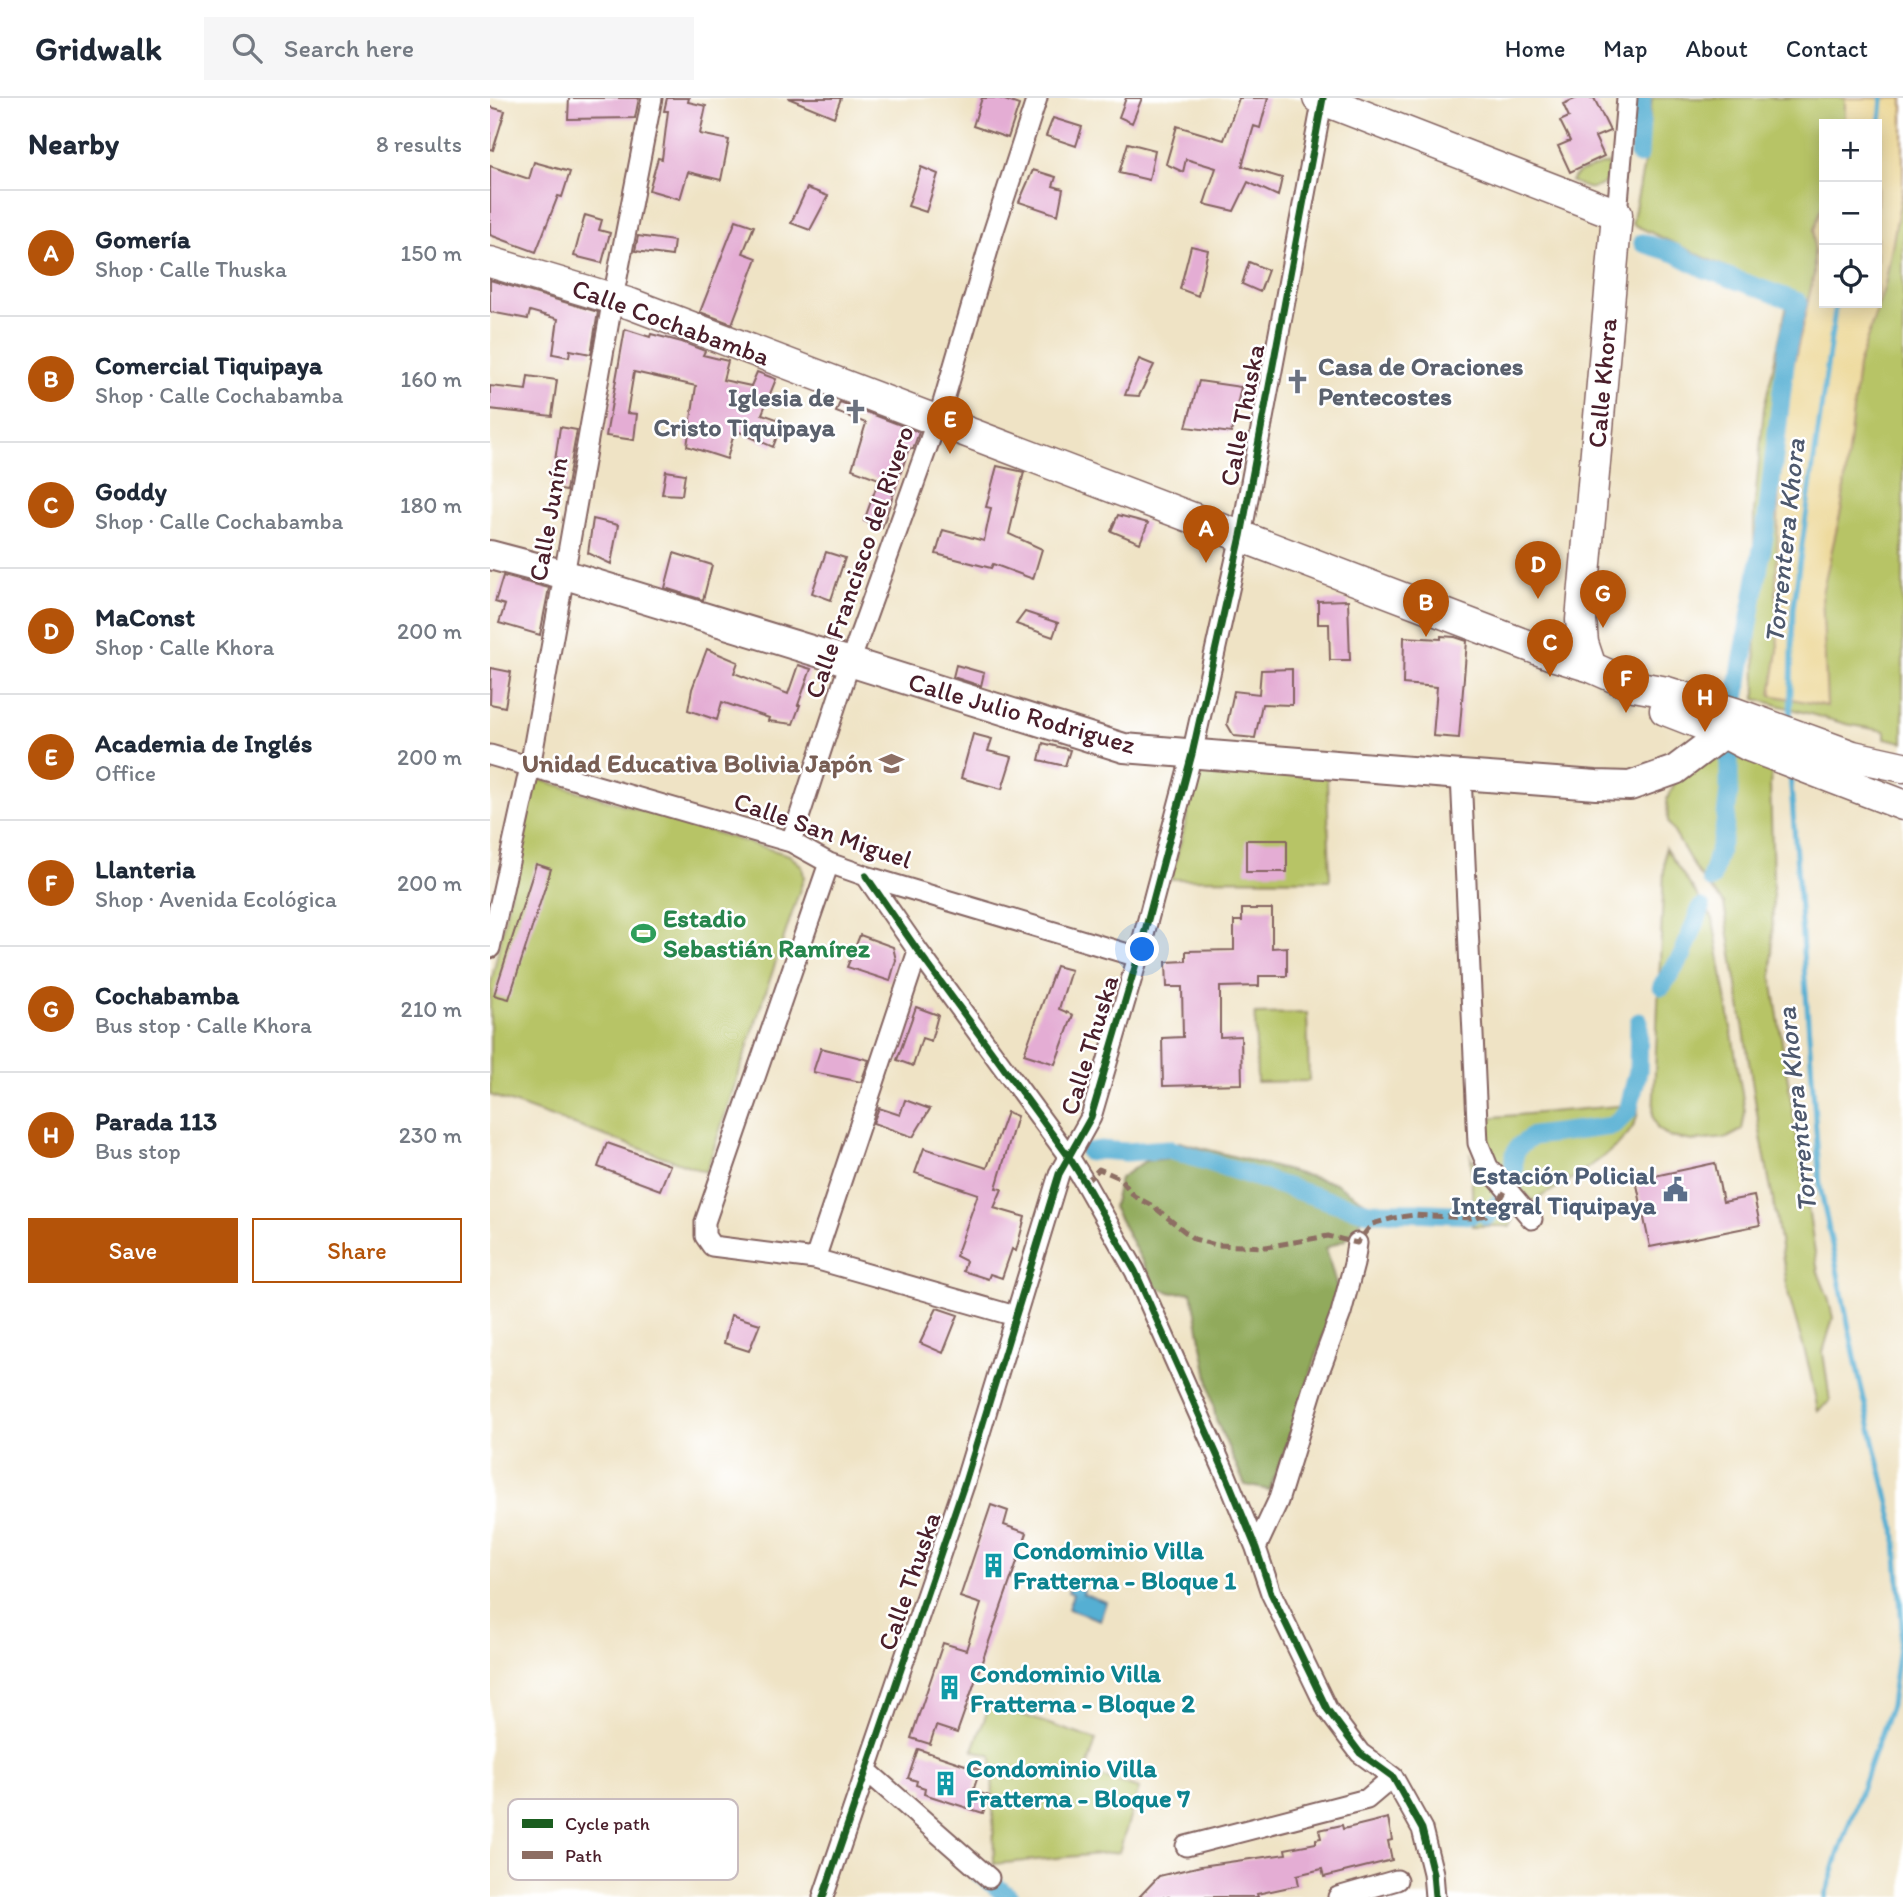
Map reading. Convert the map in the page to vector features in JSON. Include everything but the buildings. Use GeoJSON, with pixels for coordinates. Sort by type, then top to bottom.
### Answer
{"type":"FeatureCollection","features":[{"type":"Feature","properties":{"kind":"main road"},"geometry":{"type":"LineString","coordinates":[[1321,99],[1617,214]]}},
{"type":"Feature","properties":{"kind":"main road","name":"Calle Khora"},"geometry":{"type":"LineString","coordinates":[[1591,667],[1581,620],[1617,214]]}},
{"type":"Feature","properties":{"kind":"main road","name":"Calle Cochabamba"},"geometry":{"type":"LineString","coordinates":[[490,262],[613,298],[1555,656],[1591,667],[1634,686]]}},
{"type":"Feature","properties":{"kind":"main road","name":"Calle Julio Rodriguez"},"geometry":{"type":"LineString","coordinates":[[490,555],[566,575],[1125,748],[1630,786],[1675,770],[1724,733]]}},
{"type":"Feature","properties":{"kind":"main road"},"geometry":{"type":"LineString","coordinates":[[1634,686],[1664,709],[1724,733],[1767,734]]}},
{"type":"Feature","properties":{"kind":"main road"},"geometry":{"type":"LineString","coordinates":[[1634,686],[1667,692],[1735,713],[1767,734],[1826,760],[1903,805]]}},
{"type":"Feature","properties":{"kind":"main road"},"geometry":{"type":"LineString","coordinates":[[1826,760],[1853,757],[1903,767]]}},
{"type":"Feature","properties":{"kind":"street","name":"Calle Junín"},"geometry":{"type":"LineString","coordinates":[[490,948],[530,767],[613,298],[652,98]]}},
{"type":"Feature","properties":{"kind":"street","name":"Calle Francisco del Rivero"},"geometry":{"type":"LineString","coordinates":[[791,842],[850,662],[936,420],[1037,98]]}},
{"type":"Feature","properties":{"kind":"street","name":"Calle Khora"},"geometry":{"type":"LineString","coordinates":[[1617,214],[1627,98]]}},
{"type":"Feature","properties":{"kind":"street","name":"Calle Thuska"},"geometry":{"type":"LineString","coordinates":[[823,1897],[965,1482],[1059,1174],[1091,1117],[1138,957],[1192,754],[1241,536],[1321,99]]}},
{"type":"Feature","properties":{"kind":"street","name":"Calle San Miguel"},"geometry":{"type":"LineString","coordinates":[[490,755],[791,842],[829,863],[866,876],[1138,957]]}},
{"type":"Feature","properties":{"kind":"street"},"geometry":{"type":"LineString","coordinates":[[1461,775],[1478,1143],[1488,1167],[1532,1219]]}},
{"type":"Feature","properties":{"kind":"street"},"geometry":{"type":"LineString","coordinates":[[829,863],[705,1222],[705,1236],[712,1247],[815,1259],[1015,1316]]}},
{"type":"Feature","properties":{"kind":"street"},"geometry":{"type":"LineString","coordinates":[[866,876],[1069,1157],[1135,1271],[1226,1475],[1270,1593],[1327,1709],[1360,1753],[1393,1777],[1422,1829],[1433,1873],[1435,1897]]}},
{"type":"Feature","properties":{"kind":"street"},"geometry":{"type":"LineString","coordinates":[[815,1259],[918,951]]}},
{"type":"Feature","properties":{"kind":"street"},"geometry":{"type":"LineString","coordinates":[[1255,1548],[1278,1501],[1313,1388],[1341,1313],[1357,1243]]}},
{"type":"Feature","properties":{"kind":"street"},"geometry":{"type":"LineString","coordinates":[[866,1770],[989,1878]]}},
{"type":"Feature","properties":{"kind":"street"},"geometry":{"type":"LineString","coordinates":[[1186,1846],[1367,1799],[1393,1777]]}},
{"type":"Feature","properties":{"kind":"street"},"geometry":{"type":"LineString","coordinates":[[1338,1897],[1397,1880]]}},
{"type":"Feature","properties":{"kind":"green space"},"geometry":{"type":"Polygon","coordinates":[[[1652,98],[1903,98],[1903,742],[1885,738],[1885,731],[1846,724],[1756,699],[1754,512],[1764,408],[1789,296],[1632,224],[1646,154],[1652,98]]]}},
{"type":"Feature","properties":{"kind":"green space"},"geometry":{"type":"Polygon","coordinates":[[[1608,163],[1605,183],[1600,186],[1588,188],[1571,181],[1579,172],[1608,163]]]}},
{"type":"Feature","properties":{"kind":"green space"},"geometry":{"type":"Polygon","coordinates":[[[1723,741],[1774,763],[1770,784],[1772,978],[1818,1272],[1833,1318],[1823,1352],[1830,1401],[1818,1411],[1808,1363],[1789,1297],[1724,904],[1699,875],[1668,822],[1667,799],[1677,778],[1723,741]]]}},
{"type":"Feature","properties":{"kind":"green space"},"geometry":{"type":"Polygon","coordinates":[[[1205,771],[1327,777],[1330,880],[1171,879],[1194,789],[1205,771]]]}},
{"type":"Feature","properties":{"kind":"green space","name":"Estadio Sebastián Ramírez"},"geometry":{"type":"Polygon","coordinates":[[[535,778],[789,855],[802,866],[804,877],[706,1172],[490,1095],[490,988],[535,778]]]}},
{"type":"Feature","properties":{"kind":"green space"},"geometry":{"type":"Polygon","coordinates":[[[1665,848],[1713,919],[1745,1112],[1742,1130],[1727,1138],[1693,1141],[1670,1137],[1657,1128],[1653,1116],[1665,848]]]}},
{"type":"Feature","properties":{"kind":"green space"},"geometry":{"type":"Polygon","coordinates":[[[1307,1013],[1309,1081],[1257,1082],[1255,1014],[1307,1013]]]}},
{"type":"Feature","properties":{"kind":"green space"},"geometry":{"type":"Polygon","coordinates":[[[1638,1104],[1636,1120],[1620,1142],[1591,1166],[1533,1201],[1496,1164],[1486,1144],[1484,1118],[1638,1104]]]}},
{"type":"Feature","properties":{"kind":"green space"},"geometry":{"type":"Polygon","coordinates":[[[1179,1142],[1335,1183],[1373,1207],[1345,1240],[1326,1248],[1338,1292],[1269,1490],[1245,1485],[1216,1420],[1192,1292],[1173,1293],[1156,1287],[1113,1207],[1120,1178],[1145,1161],[1170,1158],[1179,1142]]]}},
{"type":"Feature","properties":{"kind":"green space"},"geometry":{"type":"Polygon","coordinates":[[[1471,1156],[1489,1186],[1517,1213],[1510,1227],[1473,1226],[1471,1156]]]}},
{"type":"Feature","properties":{"kind":"green space"},"geometry":{"type":"Polygon","coordinates":[[[990,1704],[1096,1740],[1086,1772],[1139,1789],[1119,1852],[994,1864],[992,1756],[973,1750],[990,1704]]]}},
{"type":"Feature","properties":{"kind":"sand","name":"Torrentera Khora"},"geometry":{"type":"Polygon","coordinates":[[[1845,98],[1903,98],[1903,186],[1882,294],[1882,119],[1845,119],[1845,98]]]}},
{"type":"Feature","properties":{"kind":"sand","name":"Torrentera Khora"},"geometry":{"type":"Polygon","coordinates":[[[1819,216],[1819,308],[1877,308],[1858,366],[1842,506],[1822,593],[1827,706],[1771,695],[1778,651],[1776,590],[1780,451],[1791,376],[1814,275],[1814,230],[1819,216]]]}},
{"type":"Feature","properties":{"kind":"water"},"geometry":{"type":"Polygon","coordinates":[[[1071,1584],[1084,1589],[1083,1594],[1106,1602],[1100,1620],[1068,1609],[1073,1594],[1068,1592],[1071,1584]]]}},
{"type":"Feature","properties":{"kind":"waterway"},"geometry":{"type":"LineString","coordinates":[[1639,155],[1642,98]]}},
{"type":"Feature","properties":{"kind":"waterway","name":"Torrentera Khora"},"geometry":{"type":"LineString","coordinates":[[1880,119],[1882,98]]}},
{"type":"Feature","properties":{"kind":"waterway"},"geometry":{"type":"LineString","coordinates":[[1643,243],[1798,302],[1787,347],[1766,526],[1736,698]]}},
{"type":"Feature","properties":{"kind":"waterway","name":"Torrentera Khora"},"geometry":{"type":"LineString","coordinates":[[1790,724],[1793,609],[1835,308]]}},
{"type":"Feature","properties":{"kind":"waterway"},"geometry":{"type":"LineString","coordinates":[[1711,879],[1724,832],[1729,791],[1729,754]]}},
{"type":"Feature","properties":{"kind":"waterway","name":"Torrentera Khora"},"geometry":{"type":"LineString","coordinates":[[1790,772],[1820,1186],[1859,1377],[1895,1527],[1902,1625],[1891,1705],[1825,1897]]}},
{"type":"Feature","properties":{"kind":"waterway"},"geometry":{"type":"LineString","coordinates":[[1662,986],[1683,954],[1701,908]]}},
{"type":"Feature","properties":{"kind":"waterway"},"geometry":{"type":"LineString","coordinates":[[1513,1185],[1514,1155],[1519,1146],[1533,1136],[1613,1126],[1628,1111],[1638,1071],[1639,1022]]}},
{"type":"Feature","properties":{"kind":"waterway"},"geometry":{"type":"LineString","coordinates":[[1089,1152],[1169,1149],[1369,1212],[1471,1215]]}},
{"type":"Feature","properties":{"kind":"waterway"},"geometry":{"type":"LineString","coordinates":[[1487,1216],[1505,1196]]}},
{"type":"Feature","properties":{"kind":"waterway"},"geometry":{"type":"LineString","coordinates":[[974,1869],[1009,1897]]}},
{"type":"Feature","properties":{"kind":"marked path"},"geometry":{"type":"LineString","coordinates":[[1085,1183],[1099,1169],[1120,1178],[1134,1196],[1153,1206],[1194,1239],[1216,1245],[1266,1247],[1328,1236],[1357,1243],[1372,1224],[1414,1215],[1471,1218],[1486,1215],[1507,1188]]}},
{"type":"Feature","properties":{"kind":"cycle path"},"geometry":{"type":"LineString","coordinates":[[823,1897],[965,1482],[1059,1174],[1091,1117],[1138,957],[1192,754],[1241,536],[1323,98]]}},
{"type":"Feature","properties":{"kind":"cycle path"},"geometry":{"type":"LineString","coordinates":[[866,876],[1069,1157],[1135,1271],[1226,1475],[1271,1593],[1327,1709],[1360,1753],[1393,1777],[1422,1829],[1433,1873],[1435,1897]]}},
{"type":"Feature","properties":{"kind":"place","name":"Casa de Oraciones Pentecostes"},"geometry":{"type":"Point","coordinates":[1298,381]}},
{"type":"Feature","properties":{"kind":"place","name":"Iglesia de Cristo Tiquipaya"},"geometry":{"type":"Point","coordinates":[855,412]}},
{"type":"Feature","properties":{"kind":"place","name":"Academia de Inglés"},"geometry":{"type":"Point","coordinates":[950,454]}},
{"type":"Feature","properties":{"kind":"place","name":"Gomería"},"geometry":{"type":"Point","coordinates":[1206,563]}},
{"type":"Feature","properties":{"kind":"place","name":"MaConst"},"geometry":{"type":"Point","coordinates":[1538,599]}},
{"type":"Feature","properties":{"kind":"place","name":"Cochabamba"},"geometry":{"type":"Point","coordinates":[1603,628]}},
{"type":"Feature","properties":{"kind":"place","name":"Comercial Tiquipaya"},"geometry":{"type":"Point","coordinates":[1426,637]}},
{"type":"Feature","properties":{"kind":"place","name":"Goddy"},"geometry":{"type":"Point","coordinates":[1550,677]}},
{"type":"Feature","properties":{"kind":"place","name":"Llanteria"},"geometry":{"type":"Point","coordinates":[1626,713]}},
{"type":"Feature","properties":{"kind":"place","name":"Parada 113"},"geometry":{"type":"Point","coordinates":[1705,732]}},
{"type":"Feature","properties":{"kind":"place","name":"Unidad Educativa Bolivia Japón"},"geometry":{"type":"Point","coordinates":[892,763]}},
{"type":"Feature","properties":{"kind":"place","name":"Estadio Sebastián Ramírez"},"geometry":{"type":"Point","coordinates":[643,933]}},
{"type":"Feature","properties":{"kind":"place","name":"Estación Policial Integral Tiquipaya"},"geometry":{"type":"Point","coordinates":[1676,1190]}},
{"type":"Feature","properties":{"kind":"place","name":"Condominio Villa Fratterna - Bloque 1"},"geometry":{"type":"Point","coordinates":[993,1565]}},
{"type":"Feature","properties":{"kind":"place","name":"Condominio Villa Fratterna - Bloque 2"},"geometry":{"type":"Point","coordinates":[950,1688]}},
{"type":"Feature","properties":{"kind":"place","name":"Condominio Villa Fratterna - Bloque 7"},"geometry":{"type":"Point","coordinates":[946,1783]}}]}
